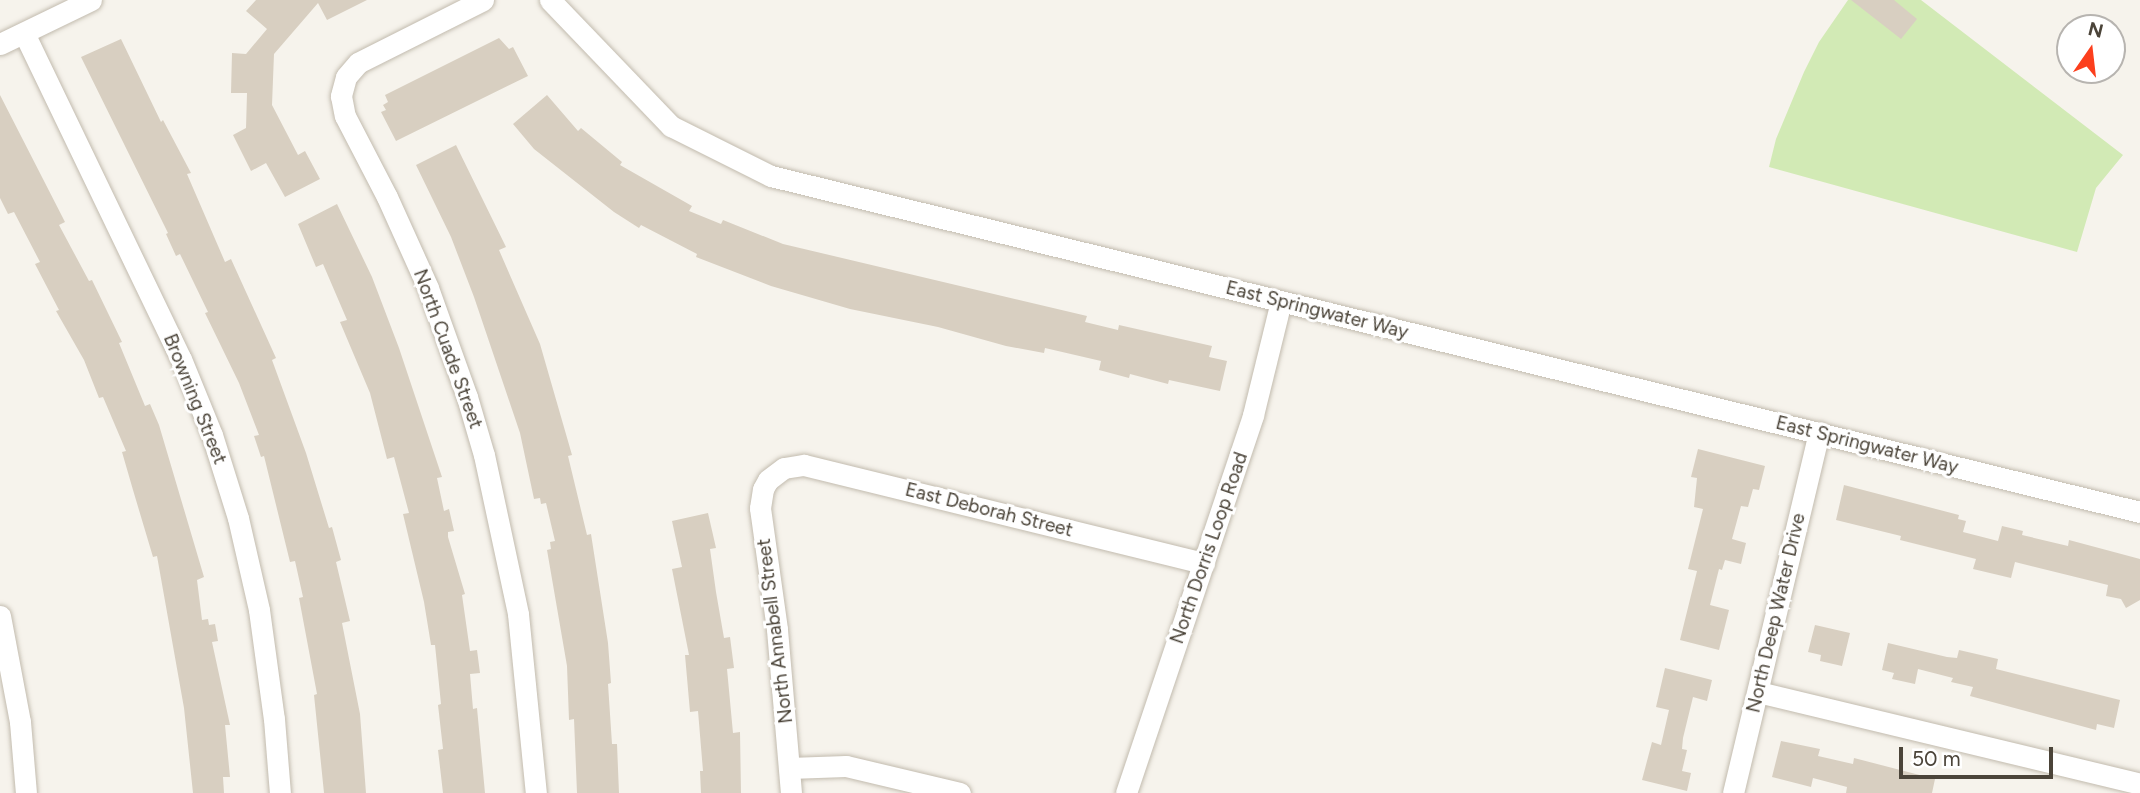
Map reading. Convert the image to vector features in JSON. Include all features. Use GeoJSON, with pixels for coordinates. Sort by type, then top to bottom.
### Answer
{"type":"FeatureCollection","features":[{"type":"Feature","properties":{"kind":"street"},"geometry":{"type":"LineString","coordinates":[[0,44],[91,0]]}},
{"type":"Feature","properties":{"kind":"street","name":"North Cuade Street"},"geometry":{"type":"LineString","coordinates":[[483,0],[358,62],[346,77],[341,96],[345,116],[387,197],[428,288],[467,397],[484,455],[518,614],[536,793]]}},
{"type":"Feature","properties":{"kind":"street","name":"East Springwater Way"},"geometry":{"type":"LineString","coordinates":[[550,0],[671,127],[771,176],[2140,512]]}},
{"type":"Feature","properties":{"kind":"street","name":"Browning Street"},"geometry":{"type":"LineString","coordinates":[[24,33],[181,359],[226,476],[259,610],[274,719],[280,793]]}},
{"type":"Feature","properties":{"kind":"street","name":"North Dorris Loop Road"},"geometry":{"type":"LineString","coordinates":[[1126,793],[1254,415],[1281,301]]}},
{"type":"Feature","properties":{"kind":"street","name":"North Deep Water Drive"},"geometry":{"type":"LineString","coordinates":[[1733,793],[1819,432]]}},
{"type":"Feature","properties":{"kind":"street","name":"East Deborah Street"},"geometry":{"type":"LineString","coordinates":[[775,473],[794,465],[804,465],[1204,563]]}},
{"type":"Feature","properties":{"kind":"street","name":"North Annabell Street"},"geometry":{"type":"LineString","coordinates":[[775,473],[763,489],[760,509],[777,629],[791,793]]}},
{"type":"Feature","properties":{"kind":"street"},"geometry":{"type":"LineString","coordinates":[[0,616],[18,710],[26,793]]}},
{"type":"Feature","properties":{"kind":"street"},"geometry":{"type":"LineString","coordinates":[[1758,692],[2140,784]]}},
{"type":"Feature","properties":{"kind":"street"},"geometry":{"type":"LineString","coordinates":[[789,768],[820,765],[860,768],[960,793]]}},
{"type":"Feature","properties":{"kind":"green space"},"geometry":{"type":"Polygon","coordinates":[[[1848,0],[1921,0],[2123,155],[2096,188],[2077,252],[1769,167],[1776,139],[1804,72],[1819,42],[1848,0]]]}},
{"type":"Feature","properties":{"kind":"building"},"geometry":{"type":"Polygon","coordinates":[[[256,0],[367,0],[327,20],[318,3],[274,54],[272,105],[298,155],[305,151],[320,179],[285,197],[266,163],[251,171],[233,135],[246,128],[247,93],[231,93],[232,53],[246,54],[267,29],[246,11],[256,0]]]}},
{"type":"Feature","properties":{"kind":"building"},"geometry":{"type":"Polygon","coordinates":[[[1851,0],[1894,0],[1917,19],[1901,39],[1851,0]]]}},
{"type":"Feature","properties":{"kind":"building"},"geometry":{"type":"Polygon","coordinates":[[[499,38],[509,49],[513,47],[528,76],[396,141],[381,112],[386,110],[383,105],[388,102],[385,95],[499,38]]]}},
{"type":"Feature","properties":{"kind":"building"},"geometry":{"type":"Polygon","coordinates":[[[121,39],[161,122],[163,120],[191,173],[187,174],[225,262],[231,259],[276,358],[272,360],[306,453],[329,528],[332,527],[341,560],[336,562],[350,621],[342,623],[360,714],[366,793],[324,793],[314,695],[317,694],[299,598],[303,597],[295,561],[290,562],[264,456],[261,457],[254,436],[259,435],[239,383],[205,313],[208,312],[180,254],[176,256],[166,234],[168,233],[81,57],[121,39]]]}},
{"type":"Feature","properties":{"kind":"building"},"geometry":{"type":"Polygon","coordinates":[[[0,95],[65,222],[59,225],[89,281],[92,280],[122,342],[119,343],[145,406],[150,404],[159,425],[204,577],[197,580],[202,620],[208,619],[209,625],[215,624],[218,641],[212,642],[230,725],[225,725],[230,777],[223,777],[224,793],[193,793],[184,708],[157,556],[153,557],[133,490],[122,452],[126,451],[103,397],[99,398],[84,360],[56,311],[59,310],[35,264],[40,262],[14,212],[8,214],[0,198],[0,95]]]}},
{"type":"Feature","properties":{"kind":"building"},"geometry":{"type":"Polygon","coordinates":[[[547,95],[578,131],[581,128],[622,162],[620,165],[692,206],[689,211],[721,224],[723,220],[783,244],[1087,316],[1085,322],[1118,330],[1119,325],[1212,346],[1209,357],[1227,361],[1220,391],[1169,380],[1168,384],[1130,374],[1129,378],[1099,370],[1101,361],[1045,348],[1044,353],[1006,346],[938,327],[850,309],[771,286],[696,257],[697,254],[641,225],[639,228],[614,212],[534,149],[513,124],[547,95]]]}},
{"type":"Feature","properties":{"kind":"building"},"geometry":{"type":"Polygon","coordinates":[[[456,145],[506,247],[499,250],[540,344],[572,455],[568,456],[587,535],[591,534],[608,643],[612,744],[617,744],[619,793],[577,793],[574,719],[569,720],[567,666],[547,550],[551,549],[550,542],[555,541],[546,503],[541,504],[540,498],[534,499],[520,433],[474,297],[451,237],[416,165],[456,145]]]}},
{"type":"Feature","properties":{"kind":"building"},"geometry":{"type":"Polygon","coordinates":[[[337,204],[372,277],[442,477],[437,478],[444,511],[449,509],[454,531],[448,532],[448,537],[465,594],[462,595],[470,651],[477,650],[480,673],[470,674],[473,709],[477,708],[485,793],[443,793],[438,750],[443,749],[438,705],[441,704],[435,645],[431,645],[424,602],[403,514],[409,513],[394,457],[387,459],[370,393],[340,322],[347,320],[323,264],[316,267],[298,224],[337,204]]]}},
{"type":"Feature","properties":{"kind":"building"},"geometry":{"type":"Polygon","coordinates":[[[1698,449],[1765,466],[1759,490],[1753,489],[1748,507],[1741,506],[1732,539],[1746,543],[1741,564],[1725,560],[1722,570],[1719,569],[1710,605],[1729,610],[1719,650],[1680,640],[1697,571],[1688,569],[1703,509],[1694,507],[1697,478],[1691,477],[1698,449]]]}},
{"type":"Feature","properties":{"kind":"building"},"geometry":{"type":"Polygon","coordinates":[[[1844,485],[1959,515],[1958,519],[1966,521],[1963,532],[1998,541],[2002,526],[2023,531],[2022,535],[2068,546],[2069,540],[2140,559],[2140,600],[2126,608],[2121,599],[2106,596],[2108,585],[2015,562],[2011,578],[1973,569],[1976,559],[1836,520],[1844,485]]]}},
{"type":"Feature","properties":{"kind":"building"},"geometry":{"type":"Polygon","coordinates":[[[708,513],[716,548],[710,549],[716,592],[724,638],[730,637],[734,668],[727,669],[733,733],[740,732],[741,793],[701,793],[700,771],[703,771],[698,711],[690,712],[685,655],[689,655],[672,569],[682,567],[672,521],[708,513]]]}},
{"type":"Feature","properties":{"kind":"building"},"geometry":{"type":"Polygon","coordinates":[[[1815,625],[1850,633],[1842,666],[1820,661],[1821,655],[1808,652],[1815,625]]]}},
{"type":"Feature","properties":{"kind":"building"},"geometry":{"type":"Polygon","coordinates":[[[1888,643],[1947,657],[1957,658],[1959,650],[1998,659],[1996,669],[2120,700],[2114,728],[2097,724],[2096,730],[1970,696],[1973,687],[1951,682],[1953,678],[1918,669],[1915,684],[1892,679],[1894,673],[1882,670],[1888,643]]]}},
{"type":"Feature","properties":{"kind":"building"},"geometry":{"type":"Polygon","coordinates":[[[1665,668],[1712,680],[1707,701],[1693,697],[1683,738],[1682,749],[1687,750],[1682,771],[1691,773],[1687,791],[1642,780],[1652,742],[1661,745],[1669,710],[1656,707],[1665,668]]]}},
{"type":"Feature","properties":{"kind":"building"},"geometry":{"type":"Polygon","coordinates":[[[1781,741],[1820,749],[1818,756],[1853,764],[1854,758],[1935,779],[1932,793],[1846,793],[1847,787],[1813,778],[1811,787],[1772,777],[1781,741]]]}}]}
